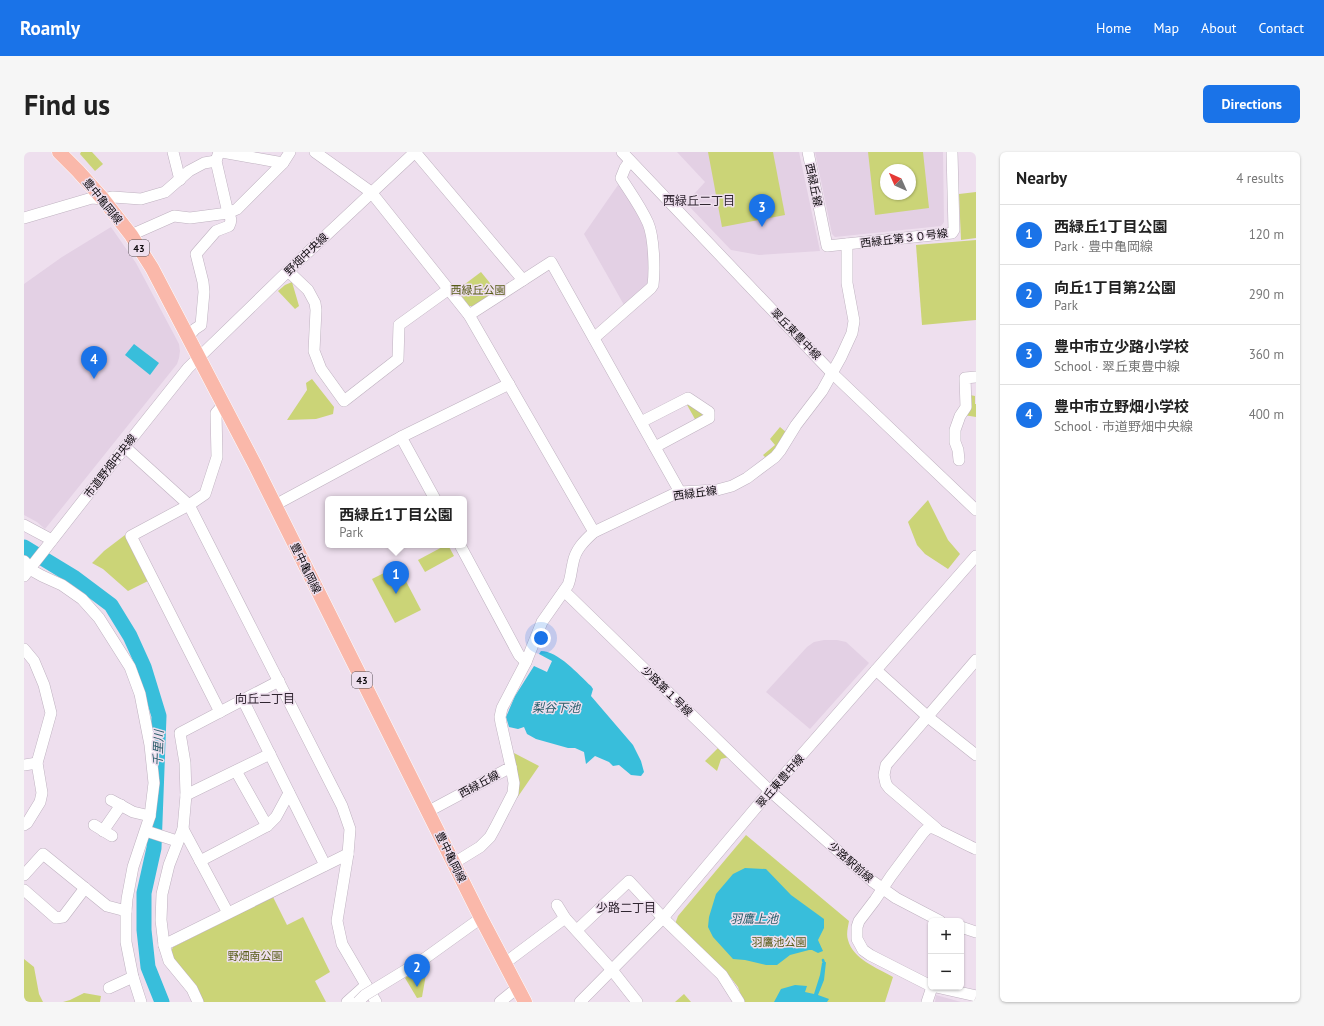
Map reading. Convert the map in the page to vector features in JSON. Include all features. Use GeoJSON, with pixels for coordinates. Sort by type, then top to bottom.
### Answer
{"type":"FeatureCollection","features":[{"type":"Feature","properties":{"kind":"main road","name":"豊中亀岡線"},"geometry":{"type":"LineString","coordinates":[[59,152],[103,199],[131,235],[152,268],[275,505],[525,1002]]}},
{"type":"Feature","properties":{"kind":"street"},"geometry":{"type":"LineString","coordinates":[[173,152],[180,180]]}},
{"type":"Feature","properties":{"kind":"street"},"geometry":{"type":"LineString","coordinates":[[222,152],[283,163]]}},
{"type":"Feature","properties":{"kind":"street"},"geometry":{"type":"LineString","coordinates":[[131,235],[174,216],[190,218],[228,213],[237,209],[283,163],[290,152]]}},
{"type":"Feature","properties":{"kind":"street"},"geometry":{"type":"LineString","coordinates":[[315,152],[371,192],[469,315],[594,532]]}},
{"type":"Feature","properties":{"kind":"street"},"geometry":{"type":"LineString","coordinates":[[415,152],[523,280]]}},
{"type":"Feature","properties":{"kind":"street","name":"野畑中央線"},"geometry":{"type":"LineString","coordinates":[[199,358],[288,271],[415,152]]}},
{"type":"Feature","properties":{"kind":"street","name":"翠丘東豊中線"},"geometry":{"type":"LineString","coordinates":[[622,152],[832,373],[976,510]]}},
{"type":"Feature","properties":{"kind":"street","name":"西緑丘線"},"geometry":{"type":"LineString","coordinates":[[429,811],[511,767],[501,724],[500,713],[526,662],[542,622],[564,592],[570,579],[572,565],[577,551],[585,541],[594,532],[680,492],[724,489],[747,478],[766,465],[780,451],[796,425],[822,391],[852,333],[854,321],[847,283],[847,244],[828,246],[808,152]]}},
{"type":"Feature","properties":{"kind":"street","name":"西緑丘第３０号線"},"geometry":{"type":"LineString","coordinates":[[847,244],[952,233],[954,230],[952,152]]}},
{"type":"Feature","properties":{"kind":"street"},"geometry":{"type":"LineString","coordinates":[[24,218],[92,198],[103,199],[113,197],[141,199],[165,192],[190,171],[217,157],[228,213],[231,218],[229,226],[216,231],[196,254],[203,278],[204,292],[201,325],[188,337]]}},
{"type":"Feature","properties":{"kind":"street"},"geometry":{"type":"LineString","coordinates":[[594,338],[651,288],[652,285],[653,254],[648,223],[621,178],[630,161]]}},
{"type":"Feature","properties":{"kind":"street"},"geometry":{"type":"LineString","coordinates":[[469,315],[552,262],[680,492]]}},
{"type":"Feature","properties":{"kind":"street"},"geometry":{"type":"LineString","coordinates":[[288,271],[308,290],[315,303],[314,351],[320,369],[344,401],[398,359],[399,325],[449,289]]}},
{"type":"Feature","properties":{"kind":"street","name":"市道野畑中央線"},"geometry":{"type":"LineString","coordinates":[[28,567],[51,542],[188,368],[199,358]]}},
{"type":"Feature","properties":{"kind":"street"},"geometry":{"type":"LineString","coordinates":[[959,460],[955,430],[960,416],[966,407],[965,378],[976,377]]}},
{"type":"Feature","properties":{"kind":"street"},"geometry":{"type":"LineString","coordinates":[[275,505],[401,437],[509,384]]}},
{"type":"Feature","properties":{"kind":"street"},"geometry":{"type":"LineString","coordinates":[[641,422],[688,398],[709,412],[709,418],[655,447]]}},
{"type":"Feature","properties":{"kind":"street"},"geometry":{"type":"LineString","coordinates":[[220,712],[131,536],[206,494],[217,457],[216,412],[223,405]]}},
{"type":"Feature","properties":{"kind":"street"},"geometry":{"type":"LineString","coordinates":[[401,437],[433,496]]}},
{"type":"Feature","properties":{"kind":"street"},"geometry":{"type":"LineString","coordinates":[[125,447],[188,505],[342,806],[350,829],[348,854],[337,921],[342,944],[366,985],[373,1001]]}},
{"type":"Feature","properties":{"kind":"street"},"geometry":{"type":"LineString","coordinates":[[24,525],[51,542]]}},
{"type":"Feature","properties":{"kind":"street"},"geometry":{"type":"LineString","coordinates":[[462,548],[520,655],[526,662]]}},
{"type":"Feature","properties":{"kind":"street","name":"翠丘東豊中線"},"geometry":{"type":"LineString","coordinates":[[580,1002],[663,918],[770,791],[976,556]]}},
{"type":"Feature","properties":{"kind":"street"},"geometry":{"type":"LineString","coordinates":[[28,567],[38,574],[62,585],[82,599],[99,618],[130,667],[140,694],[150,745],[154,783],[150,816],[133,867],[127,899],[126,942],[133,978],[141,1002]]}},
{"type":"Feature","properties":{"kind":"street","name":"少路第１号線"},"geometry":{"type":"LineString","coordinates":[[564,592],[770,791]]}},
{"type":"Feature","properties":{"kind":"street"},"geometry":{"type":"LineString","coordinates":[[24,649],[34,661],[44,685],[51,713],[37,763],[42,793],[40,802],[27,823],[24,825]]}},
{"type":"Feature","properties":{"kind":"street"},"geometry":{"type":"LineString","coordinates":[[976,660],[889,761],[884,770],[886,784],[889,788],[937,829],[976,849]]}},
{"type":"Feature","properties":{"kind":"street"},"geometry":{"type":"LineString","coordinates":[[876,670],[928,717],[976,755]]}},
{"type":"Feature","properties":{"kind":"street"},"geometry":{"type":"LineString","coordinates":[[198,1002],[192,989],[169,961],[164,945],[161,920],[162,894],[169,865],[183,829],[186,795],[185,763],[180,733],[279,682]]}},
{"type":"Feature","properties":{"kind":"street"},"geometry":{"type":"LineString","coordinates":[[243,700],[325,865]]}},
{"type":"Feature","properties":{"kind":"street"},"geometry":{"type":"LineString","coordinates":[[186,795],[270,754]]}},
{"type":"Feature","properties":{"kind":"street"},"geometry":{"type":"LineString","coordinates":[[24,765],[37,763]]}},
{"type":"Feature","properties":{"kind":"street"},"geometry":{"type":"LineString","coordinates":[[454,863],[480,847],[490,837],[496,828],[513,793],[514,784],[511,767]]}},
{"type":"Feature","properties":{"kind":"street"},"geometry":{"type":"LineString","coordinates":[[236,771],[267,826]]}},
{"type":"Feature","properties":{"kind":"street","name":"少路駅前線"},"geometry":{"type":"LineString","coordinates":[[770,791],[872,882],[896,898],[934,918]]}},
{"type":"Feature","properties":{"kind":"street"},"geometry":{"type":"LineString","coordinates":[[200,861],[267,826],[276,817],[289,794]]}},
{"type":"Feature","properties":{"kind":"street"},"geometry":{"type":"LineString","coordinates":[[103,831],[116,803],[133,812],[150,816]]}},
{"type":"Feature","properties":{"kind":"street"},"geometry":{"type":"LineString","coordinates":[[928,985],[870,956],[859,944],[857,934],[859,921],[925,830],[932,827],[937,829]]}},
{"type":"Feature","properties":{"kind":"street"},"geometry":{"type":"LineString","coordinates":[[183,829],[228,913]]}},
{"type":"Feature","properties":{"kind":"street"},"geometry":{"type":"LineString","coordinates":[[146,831],[177,842]]}},
{"type":"Feature","properties":{"kind":"street"},"geometry":{"type":"LineString","coordinates":[[24,875],[43,854],[107,906],[126,911]]}},
{"type":"Feature","properties":{"kind":"street"},"geometry":{"type":"LineString","coordinates":[[164,945],[348,854]]}},
{"type":"Feature","properties":{"kind":"street"},"geometry":{"type":"LineString","coordinates":[[577,930],[629,881],[663,918],[722,975],[739,1002]]}},
{"type":"Feature","properties":{"kind":"street"},"geometry":{"type":"LineString","coordinates":[[24,890],[56,918],[63,917],[85,888]]}},
{"type":"Feature","properties":{"kind":"street"},"geometry":{"type":"LineString","coordinates":[[557,905],[565,918],[612,970],[637,1002]]}},
{"type":"Feature","properties":{"kind":"street"},"geometry":{"type":"LineString","coordinates":[[358,1002],[365,995],[424,959],[464,929],[482,918]]}},
{"type":"Feature","properties":{"kind":"street"},"geometry":{"type":"LineString","coordinates":[[505,963],[565,918]]}},
{"type":"Feature","properties":{"kind":"street"},"geometry":{"type":"LineString","coordinates":[[964,928],[976,932]]}},
{"type":"Feature","properties":{"kind":"street"},"geometry":{"type":"LineString","coordinates":[[109,988],[133,978]]}},
{"type":"Feature","properties":{"kind":"street"},"geometry":{"type":"LineString","coordinates":[[347,1002],[366,985]]}},
{"type":"Feature","properties":{"kind":"street"},"geometry":{"type":"LineString","coordinates":[[500,1002],[517,988]]}},
{"type":"Feature","properties":{"kind":"street"},"geometry":{"type":"LineString","coordinates":[[928,1002],[930,990]]}},
{"type":"Feature","properties":{"kind":"street"},"geometry":{"type":"LineString","coordinates":[[949,990],[976,996]]}},
{"type":"Feature","properties":{"kind":"shaded area"},"geometry":{"type":"Polygon","coordinates":[[[677,152],[799,152],[820,251],[759,255],[731,250],[686,203],[705,182],[677,152]]]}},
{"type":"Feature","properties":{"kind":"shaded area"},"geometry":{"type":"Polygon","coordinates":[[[815,152],[943,152],[944,222],[941,226],[835,237],[832,234],[815,152]]]}},
{"type":"Feature","properties":{"kind":"shaded area"},"geometry":{"type":"Polygon","coordinates":[[[622,184],[646,223],[650,277],[648,284],[624,305],[584,234],[618,185],[622,184]]]}},
{"type":"Feature","properties":{"kind":"shaded area"},"geometry":{"type":"Polygon","coordinates":[[[111,227],[136,263],[179,344],[179,358],[177,364],[45,529],[37,522],[24,515],[24,284],[62,257],[111,227]]]}},
{"type":"Feature","properties":{"kind":"shaded area"},"geometry":{"type":"Polygon","coordinates":[[[824,640],[846,642],[869,663],[810,729],[766,692],[807,647],[814,642],[824,640]]]}},
{"type":"Feature","properties":{"kind":"shaded area"},"geometry":{"type":"Polygon","coordinates":[[[936,995],[961,1002],[935,1002],[936,995]]]}},
{"type":"Feature","properties":{"kind":"green space"},"geometry":{"type":"Polygon","coordinates":[[[81,152],[92,152],[103,164],[95,171],[80,154],[81,152]]]}},
{"type":"Feature","properties":{"kind":"green space"},"geometry":{"type":"Polygon","coordinates":[[[708,152],[773,152],[785,215],[722,227],[708,152]]]}},
{"type":"Feature","properties":{"kind":"green space"},"geometry":{"type":"Polygon","coordinates":[[[868,152],[923,152],[929,208],[875,215],[868,152]]]}},
{"type":"Feature","properties":{"kind":"green space"},"geometry":{"type":"Polygon","coordinates":[[[976,192],[976,238],[961,240],[959,194],[976,192]]]}},
{"type":"Feature","properties":{"kind":"green space"},"geometry":{"type":"Polygon","coordinates":[[[976,240],[976,320],[922,325],[916,245],[976,240]]]}},
{"type":"Feature","properties":{"kind":"green space","name":"西緑丘公園"},"geometry":{"type":"Polygon","coordinates":[[[481,272],[498,293],[476,306],[469,306],[457,290],[481,272]]]}},
{"type":"Feature","properties":{"kind":"green space"},"geometry":{"type":"Polygon","coordinates":[[[292,282],[299,306],[295,309],[278,291],[285,285],[292,282]]]}},
{"type":"Feature","properties":{"kind":"green space"},"geometry":{"type":"Polygon","coordinates":[[[312,379],[334,407],[333,414],[316,419],[287,420],[307,390],[306,383],[312,379]]]}},
{"type":"Feature","properties":{"kind":"green space"},"geometry":{"type":"Polygon","coordinates":[[[970,395],[975,396],[976,417],[964,415],[970,395]]]}},
{"type":"Feature","properties":{"kind":"green space"},"geometry":{"type":"Polygon","coordinates":[[[686,403],[706,413],[696,421],[686,403]]]}},
{"type":"Feature","properties":{"kind":"green space"},"geometry":{"type":"Polygon","coordinates":[[[780,427],[787,433],[767,459],[763,455],[775,445],[770,439],[780,427]]]}},
{"type":"Feature","properties":{"kind":"green space"},"geometry":{"type":"Polygon","coordinates":[[[928,500],[948,540],[960,554],[948,569],[925,554],[917,545],[908,522],[928,500]]]}},
{"type":"Feature","properties":{"kind":"green space"},"geometry":{"type":"Polygon","coordinates":[[[125,535],[148,581],[128,591],[103,569],[92,563],[104,551],[125,535]]]}},
{"type":"Feature","properties":{"kind":"green space"},"geometry":{"type":"Polygon","coordinates":[[[440,548],[450,548],[454,556],[425,572],[418,560],[440,548]]]}},
{"type":"Feature","properties":{"kind":"green space"},"geometry":{"type":"Polygon","coordinates":[[[398,566],[421,610],[395,623],[372,579],[398,566]]]}},
{"type":"Feature","properties":{"kind":"green space"},"geometry":{"type":"Polygon","coordinates":[[[719,747],[729,757],[721,759],[717,771],[705,761],[719,747]]]}},
{"type":"Feature","properties":{"kind":"green space"},"geometry":{"type":"Polygon","coordinates":[[[514,753],[539,766],[517,798],[517,774],[514,753]]]}},
{"type":"Feature","properties":{"kind":"green space","name":"羽鷹池公園"},"geometry":{"type":"Polygon","coordinates":[[[746,835],[849,921],[847,938],[855,953],[866,962],[893,977],[885,1002],[743,1002],[738,987],[731,978],[675,924],[678,916],[746,835]]]}},
{"type":"Feature","properties":{"kind":"green space","name":"野畑南公園"},"geometry":{"type":"Polygon","coordinates":[[[273,897],[287,925],[303,917],[330,972],[315,981],[326,1002],[202,1002],[170,954],[173,947],[273,897]]]}},
{"type":"Feature","properties":{"kind":"green space"},"geometry":{"type":"Polygon","coordinates":[[[24,959],[34,967],[39,994],[43,1002],[24,1002],[24,959]]]}},
{"type":"Feature","properties":{"kind":"green space"},"geometry":{"type":"Polygon","coordinates":[[[428,963],[422,997],[417,998],[405,978],[428,963]]]}},
{"type":"Feature","properties":{"kind":"green space"},"geometry":{"type":"Polygon","coordinates":[[[84,993],[101,996],[100,1002],[63,1002],[70,1000],[84,993]]]}},
{"type":"Feature","properties":{"kind":"green space"},"geometry":{"type":"Polygon","coordinates":[[[684,994],[691,1002],[675,1002],[684,994]]]}},
{"type":"Feature","properties":{"kind":"water"},"geometry":{"type":"Polygon","coordinates":[[[134,344],[159,363],[150,375],[125,355],[134,344]]]}},
{"type":"Feature","properties":{"kind":"water","name":"梨谷下池"},"geometry":{"type":"Polygon","coordinates":[[[541,651],[547,652],[561,659],[591,686],[593,689],[591,696],[633,745],[641,761],[644,772],[641,776],[631,775],[619,765],[613,766],[609,762],[595,756],[586,764],[584,752],[575,748],[568,748],[536,739],[527,734],[524,727],[518,729],[509,727],[506,717],[515,696],[534,666],[547,672],[552,661],[539,654],[541,651]]]}},
{"type":"Feature","properties":{"kind":"water","name":"羽鷹上池"},"geometry":{"type":"Polygon","coordinates":[[[745,868],[766,869],[791,895],[824,919],[824,928],[818,940],[823,951],[818,953],[809,950],[790,955],[777,965],[766,965],[733,959],[713,937],[708,927],[709,917],[716,894],[733,874],[745,868]]]}},
{"type":"Feature","properties":{"kind":"water"},"geometry":{"type":"Polygon","coordinates":[[[826,962],[824,980],[818,995],[829,999],[827,1002],[774,1002],[781,989],[795,985],[807,986],[805,992],[814,994],[822,963],[826,962]]]}},
{"type":"Feature","properties":{"kind":"waterway","name":"千里川"},"geometry":{"type":"LineString","coordinates":[[24,547],[75,578],[111,605],[130,636],[144,667],[159,716],[154,848],[144,893],[144,930],[148,967],[162,1002]]}},
{"type":"Feature","properties":{"kind":"place","name":"豊中市立少路小学校"},"geometry":{"type":"Point","coordinates":[762,227]}},
{"type":"Feature","properties":{"kind":"place","name":"豊中市立野畑小学校"},"geometry":{"type":"Point","coordinates":[94,379]}},
{"type":"Feature","properties":{"kind":"place","name":"西緑丘1丁目公園"},"geometry":{"type":"Point","coordinates":[396,594]}},
{"type":"Feature","properties":{"kind":"place","name":"向丘1丁目第2公園"},"geometry":{"type":"Point","coordinates":[417,987]}},
{"type":"Feature","properties":{"kind":"district","name":"西緑丘二丁目"},"geometry":{"type":"Point","coordinates":[699,200]}},
{"type":"Feature","properties":{"kind":"district","name":"向丘二丁目"},"geometry":{"type":"Point","coordinates":[265,698]}},
{"type":"Feature","properties":{"kind":"district","name":"少路二丁目"},"geometry":{"type":"Point","coordinates":[626,907]}}]}
